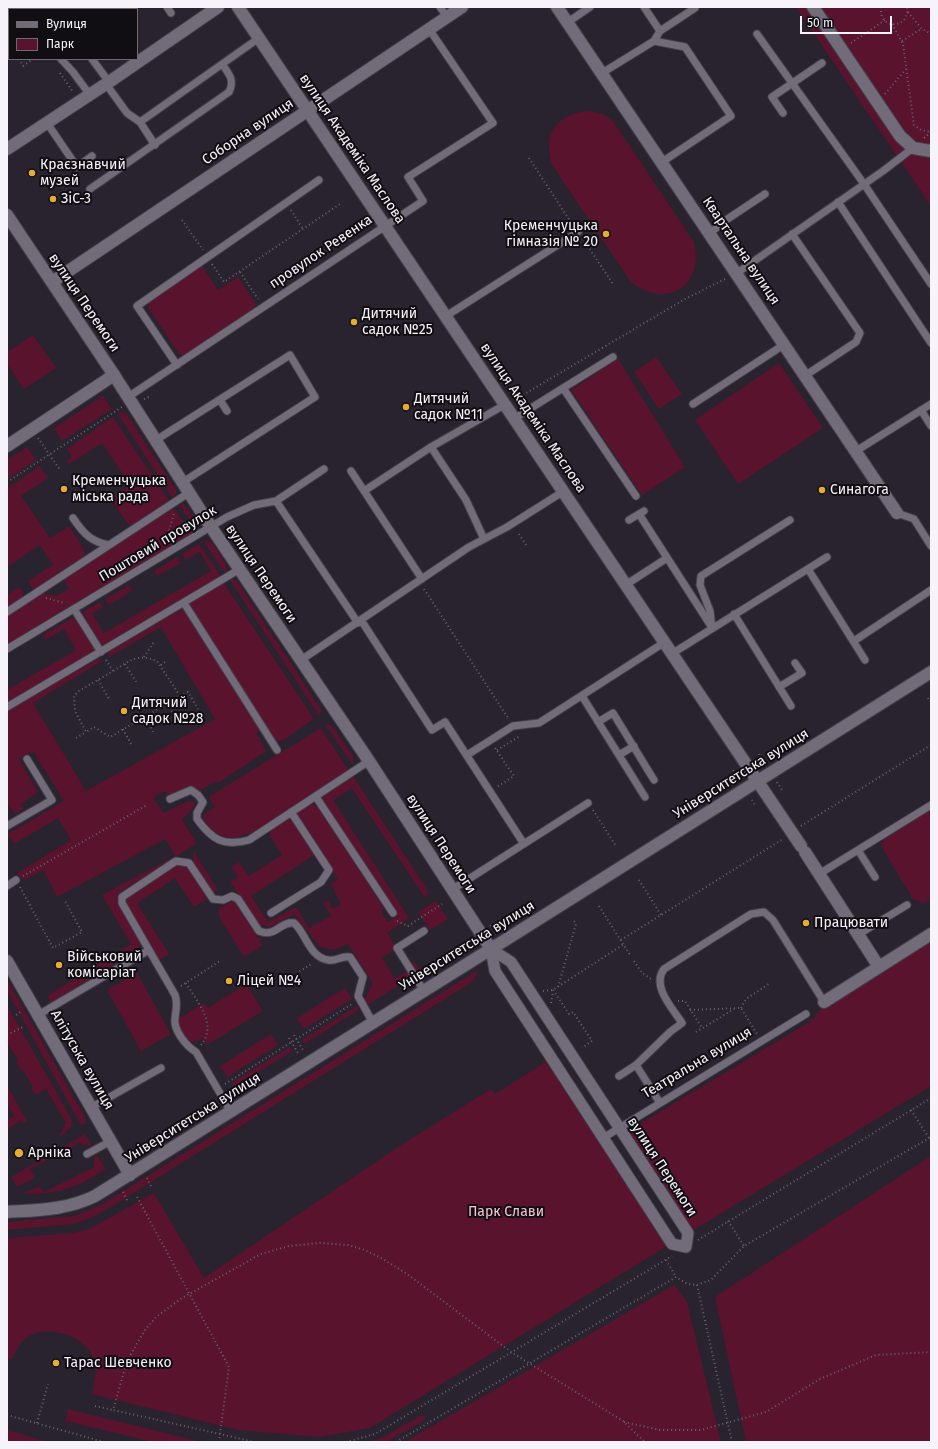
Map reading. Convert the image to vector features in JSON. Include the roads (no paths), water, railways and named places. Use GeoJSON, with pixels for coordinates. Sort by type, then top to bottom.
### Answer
{"type":"FeatureCollection","features":[{"type":"Feature","properties":{"kind":"street"},"geometry":{"type":"LineString","coordinates":[[7,149],[108,83],[218,7]]}},
{"type":"Feature","properties":{"kind":"street","name":"вулиця Академіка Маслова"},"geometry":{"type":"LineString","coordinates":[[238,7],[759,781],[879,967]]}},
{"type":"Feature","properties":{"kind":"street","name":"Соборна вулиця"},"geometry":{"type":"LineString","coordinates":[[52,282],[429,29],[444,12],[462,7]]}},
{"type":"Feature","properties":{"kind":"street","name":"Квартальна вулиця"},"geometry":{"type":"LineString","coordinates":[[557,7],[806,375],[897,513]]}},
{"type":"Feature","properties":{"kind":"street"},"geometry":{"type":"LineString","coordinates":[[813,7],[900,136],[913,148],[931,151]]}},
{"type":"Feature","properties":{"kind":"street","name":"вулиця Перемоги"},"geometry":{"type":"LineString","coordinates":[[7,216],[114,375],[125,402],[156,440],[212,527],[453,889],[491,949],[495,972],[672,1244],[686,1247],[688,1234],[530,991],[511,962],[491,949]]}},
{"type":"Feature","properties":{"kind":"street"},"geometry":{"type":"LineString","coordinates":[[7,446],[114,375]]}},
{"type":"Feature","properties":{"kind":"street","name":"Університетська вулиця"},"geometry":{"type":"LineString","coordinates":[[7,1212],[50,1209],[80,1203],[130,1175],[931,672]]}},
{"type":"Feature","properties":{"kind":"street"},"geometry":{"type":"LineString","coordinates":[[824,1002],[931,934]]}},
{"type":"Feature","properties":{"kind":"street","name":"Алітуська вулиця"},"geometry":{"type":"LineString","coordinates":[[7,961],[130,1175]]}},
{"type":"Feature","properties":{"kind":"street"},"geometry":{"type":"LineString","coordinates":[[539,1039],[554,1029]]}},
{"type":"Feature","properties":{"kind":"street"},"geometry":{"type":"LineString","coordinates":[[620,1164],[636,1154]]}},
{"type":"Feature","properties":{"kind":"lane"},"geometry":{"type":"LineString","coordinates":[[568,22],[590,7]]}},
{"type":"Feature","properties":{"kind":"lane"},"geometry":{"type":"LineString","coordinates":[[644,7],[660,32]]}},
{"type":"Feature","properties":{"kind":"lane"},"geometry":{"type":"LineString","coordinates":[[602,73],[654,41],[660,32],[695,8],[694,7]]}},
{"type":"Feature","properties":{"kind":"lane","name":"провулок Ревенка"},"geometry":{"type":"LineString","coordinates":[[125,402],[177,365],[423,200],[408,177],[493,124],[429,29]]}},
{"type":"Feature","properties":{"kind":"lane"},"geometry":{"type":"LineString","coordinates":[[757,34],[864,184],[931,284]]}},
{"type":"Feature","properties":{"kind":"lane"},"geometry":{"type":"LineString","coordinates":[[140,122],[259,38]]}},
{"type":"Feature","properties":{"kind":"lane"},"geometry":{"type":"LineString","coordinates":[[654,41],[685,47],[731,116],[662,162]]}},
{"type":"Feature","properties":{"kind":"lane"},"geometry":{"type":"LineString","coordinates":[[62,60],[73,72],[85,98]]}},
{"type":"Feature","properties":{"kind":"lane"},"geometry":{"type":"LineString","coordinates":[[93,60],[127,113],[140,122],[155,144]]}},
{"type":"Feature","properties":{"kind":"lane"},"geometry":{"type":"LineString","coordinates":[[783,113],[772,97],[822,63]]}},
{"type":"Feature","properties":{"kind":"lane"},"geometry":{"type":"LineString","coordinates":[[90,189],[229,92],[232,85],[232,77],[222,64]]}},
{"type":"Feature","properties":{"kind":"lane"},"geometry":{"type":"LineString","coordinates":[[47,123],[77,167],[92,156]]}},
{"type":"Feature","properties":{"kind":"lane"},"geometry":{"type":"LineString","coordinates":[[737,273],[913,148]]}},
{"type":"Feature","properties":{"kind":"lane"},"geometry":{"type":"LineString","coordinates":[[177,365],[136,306],[319,180]]}},
{"type":"Feature","properties":{"kind":"lane"},"geometry":{"type":"LineString","coordinates":[[710,233],[726,220],[765,194]]}},
{"type":"Feature","properties":{"kind":"lane"},"geometry":{"type":"LineString","coordinates":[[838,202],[931,343]]}},
{"type":"Feature","properties":{"kind":"lane"},"geometry":{"type":"LineString","coordinates":[[446,316],[578,232]]}},
{"type":"Feature","properties":{"kind":"lane"},"geometry":{"type":"LineString","coordinates":[[792,234],[860,333],[856,342],[806,375]]}},
{"type":"Feature","properties":{"kind":"lane"},"geometry":{"type":"LineString","coordinates":[[693,404],[785,344]]}},
{"type":"Feature","properties":{"kind":"lane"},"geometry":{"type":"LineString","coordinates":[[7,612],[109,545],[186,487],[315,397],[290,355],[156,440]]}},
{"type":"Feature","properties":{"kind":"lane"},"geometry":{"type":"LineString","coordinates":[[515,418],[613,357]]}},
{"type":"Feature","properties":{"kind":"lane"},"geometry":{"type":"LineString","coordinates":[[564,388],[636,496]]}},
{"type":"Feature","properties":{"kind":"lane"},"geometry":{"type":"LineString","coordinates":[[220,400],[227,411]]}},
{"type":"Feature","properties":{"kind":"lane"},"geometry":{"type":"LineString","coordinates":[[364,491],[431,447],[506,404]]}},
{"type":"Feature","properties":{"kind":"lane"},"geometry":{"type":"LineString","coordinates":[[856,451],[931,404]]}},
{"type":"Feature","properties":{"kind":"lane"},"geometry":{"type":"LineString","coordinates":[[921,410],[931,426]]}},
{"type":"Feature","properties":{"kind":"lane"},"geometry":{"type":"LineString","coordinates":[[431,447],[466,500],[484,539]]}},
{"type":"Feature","properties":{"kind":"lane","name":"Поштовий провулок"},"geometry":{"type":"LineString","coordinates":[[7,648],[72,607],[241,510],[254,505],[276,501],[324,469]]}},
{"type":"Feature","properties":{"kind":"lane"},"geometry":{"type":"LineString","coordinates":[[351,471],[420,580]]}},
{"type":"Feature","properties":{"kind":"lane"},"geometry":{"type":"LineString","coordinates":[[301,660],[469,547],[527,516],[564,491]]}},
{"type":"Feature","properties":{"kind":"lane"},"geometry":{"type":"LineString","coordinates":[[276,501],[432,730],[445,722],[524,844]]}},
{"type":"Feature","properties":{"kind":"lane"},"geometry":{"type":"LineString","coordinates":[[629,520],[642,512],[667,558],[712,628]]}},
{"type":"Feature","properties":{"kind":"lane"},"geometry":{"type":"LineString","coordinates":[[897,513],[914,518],[931,546]]}},
{"type":"Feature","properties":{"kind":"lane"},"geometry":{"type":"LineString","coordinates":[[73,518],[82,532],[91,540],[109,545]]}},
{"type":"Feature","properties":{"kind":"lane"},"geometry":{"type":"LineString","coordinates":[[712,628],[710,611],[700,585],[701,576],[790,520]]}},
{"type":"Feature","properties":{"kind":"lane"},"geometry":{"type":"LineString","coordinates":[[673,653],[827,557]]}},
{"type":"Feature","properties":{"kind":"lane"},"geometry":{"type":"LineString","coordinates":[[627,584],[667,558]]}},
{"type":"Feature","properties":{"kind":"lane"},"geometry":{"type":"LineString","coordinates":[[7,707],[240,569]]}},
{"type":"Feature","properties":{"kind":"lane"},"geometry":{"type":"LineString","coordinates":[[808,569],[865,660]]}},
{"type":"Feature","properties":{"kind":"lane"},"geometry":{"type":"LineString","coordinates":[[854,641],[931,590]]}},
{"type":"Feature","properties":{"kind":"lane"},"geometry":{"type":"LineString","coordinates":[[184,603],[277,750]]}},
{"type":"Feature","properties":{"kind":"lane"},"geometry":{"type":"LineString","coordinates":[[72,607],[101,652]]}},
{"type":"Feature","properties":{"kind":"lane"},"geometry":{"type":"LineString","coordinates":[[734,614],[791,706]]}},
{"type":"Feature","properties":{"kind":"lane"},"geometry":{"type":"LineString","coordinates":[[467,755],[513,726],[539,723],[665,642]]}},
{"type":"Feature","properties":{"kind":"lane"},"geometry":{"type":"LineString","coordinates":[[780,687],[802,674],[795,663]]}},
{"type":"Feature","properties":{"kind":"lane"},"geometry":{"type":"LineString","coordinates":[[582,696],[645,796]]}},
{"type":"Feature","properties":{"kind":"lane"},"geometry":{"type":"LineString","coordinates":[[598,722],[612,713],[654,780]]}},
{"type":"Feature","properties":{"kind":"lane"},"geometry":{"type":"LineString","coordinates":[[619,755],[634,746]]}},
{"type":"Feature","properties":{"kind":"lane"},"geometry":{"type":"LineString","coordinates":[[7,826],[52,800],[27,759]]}},
{"type":"Feature","properties":{"kind":"lane"},"geometry":{"type":"LineString","coordinates":[[170,799],[190,790],[198,795],[203,802],[197,813],[196,819],[204,829],[227,843],[249,840],[369,761]]}},
{"type":"Feature","properties":{"kind":"lane"},"geometry":{"type":"LineString","coordinates":[[316,796],[392,913]]}},
{"type":"Feature","properties":{"kind":"lane"},"geometry":{"type":"LineString","coordinates":[[453,889],[588,803]]}},
{"type":"Feature","properties":{"kind":"lane"},"geometry":{"type":"LineString","coordinates":[[819,874],[931,805]]}},
{"type":"Feature","properties":{"kind":"lane"},"geometry":{"type":"LineString","coordinates":[[271,913],[321,882],[329,870],[291,812]]}},
{"type":"Feature","properties":{"kind":"lane"},"geometry":{"type":"LineString","coordinates":[[858,850],[875,877]]}},
{"type":"Feature","properties":{"kind":"lane"},"geometry":{"type":"LineString","coordinates":[[231,1112],[196,1052],[188,1047],[175,1025],[177,1000],[174,992],[122,903],[121,898],[124,894],[176,861],[181,860],[189,862],[213,898],[223,900],[232,896],[238,899],[259,931],[272,933],[288,923],[294,923],[321,958],[334,960],[347,956],[352,959],[363,977],[358,993],[359,1000],[373,1023]]}},
{"type":"Feature","properties":{"kind":"lane"},"geometry":{"type":"LineString","coordinates":[[7,886],[16,880]]}},
{"type":"Feature","properties":{"kind":"lane"},"geometry":{"type":"LineString","coordinates":[[859,934],[907,905]]}},
{"type":"Feature","properties":{"kind":"lane"},"geometry":{"type":"LineString","coordinates":[[619,1076],[636,1066],[670,1032],[682,1023],[661,989],[659,981],[664,969],[751,914],[764,912],[773,920],[824,1002]]}},
{"type":"Feature","properties":{"kind":"lane"},"geometry":{"type":"LineString","coordinates":[[424,931],[396,948],[424,991]]}},
{"type":"Feature","properties":{"kind":"lane"},"geometry":{"type":"LineString","coordinates":[[38,1015],[149,950]]}},
{"type":"Feature","properties":{"kind":"lane","name":"Театральна вулиця"},"geometry":{"type":"LineString","coordinates":[[603,1138],[806,1014]]}},
{"type":"Feature","properties":{"kind":"lane"},"geometry":{"type":"LineString","coordinates":[[636,1066],[660,1103]]}},
{"type":"Feature","properties":{"kind":"lane"},"geometry":{"type":"LineString","coordinates":[[92,1107],[160,1068]]}},
{"type":"Feature","properties":{"kind":"lane"},"geometry":{"type":"LineString","coordinates":[[87,1154],[111,1141]]}},
{"type":"Feature","properties":{"kind":"place","name":"Краєзнавчий музей"},"geometry":{"type":"Point","coordinates":[32,173]}},
{"type":"Feature","properties":{"kind":"place","name":"ЗіС-3"},"geometry":{"type":"Point","coordinates":[53,199]}},
{"type":"Feature","properties":{"kind":"place","name":"Кременчуцька гімназія № 20"},"geometry":{"type":"Point","coordinates":[606,234]}},
{"type":"Feature","properties":{"kind":"place","name":"Дитячий садок №25"},"geometry":{"type":"Point","coordinates":[354,322]}},
{"type":"Feature","properties":{"kind":"place","name":"Дитячий садок №11"},"geometry":{"type":"Point","coordinates":[406,407]}},
{"type":"Feature","properties":{"kind":"place","name":"Кременчуцька міська рада"},"geometry":{"type":"Point","coordinates":[64,489]}},
{"type":"Feature","properties":{"kind":"place","name":"Синагога"},"geometry":{"type":"Point","coordinates":[822,490]}},
{"type":"Feature","properties":{"kind":"place","name":"Дитячий садок №28"},"geometry":{"type":"Point","coordinates":[124,711]}},
{"type":"Feature","properties":{"kind":"place","name":"Працювати"},"geometry":{"type":"Point","coordinates":[806,923]}},
{"type":"Feature","properties":{"kind":"place","name":"Військовий комісаріат"},"geometry":{"type":"Point","coordinates":[59,965]}},
{"type":"Feature","properties":{"kind":"place","name":"Ліцей №4"},"geometry":{"type":"Point","coordinates":[229,981]}},
{"type":"Feature","properties":{"kind":"place","name":"Арніка"},"geometry":{"type":"Point","coordinates":[19,1153]}},
{"type":"Feature","properties":{"kind":"place","name":"Тарас Шевченко"},"geometry":{"type":"Point","coordinates":[56,1363]}},
{"type":"Feature","properties":{"kind":"park label","name":"Парк Слави"},"geometry":{"type":"Point","coordinates":[506,1212]}}]}
